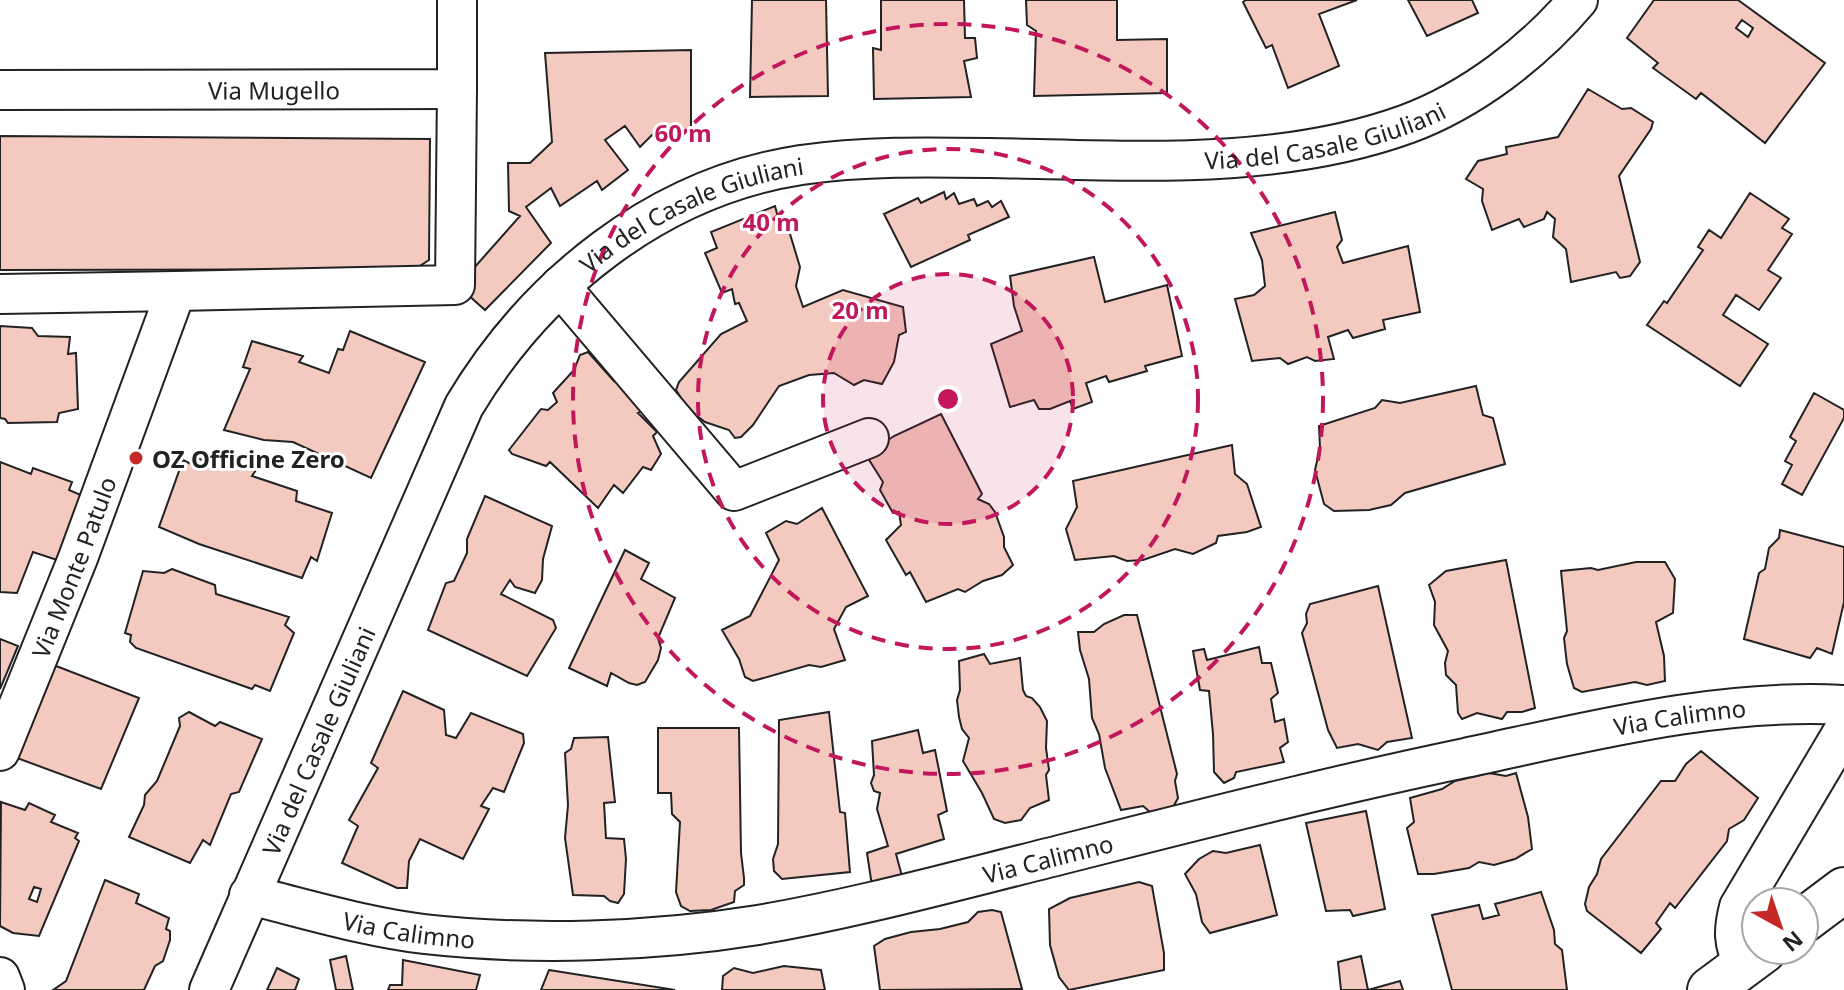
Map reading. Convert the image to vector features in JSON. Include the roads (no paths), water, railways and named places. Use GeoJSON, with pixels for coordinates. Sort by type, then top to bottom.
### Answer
{"type":"FeatureCollection","features":[{"type":"Feature","properties":{"kind":"main road"},"geometry":{"type":"LineString","coordinates":[[1820,908],[1844,890]]}},
{"type":"Feature","properties":{"kind":"street"},"geometry":{"type":"LineString","coordinates":[[0,294],[455,285],[457,0]]}},
{"type":"Feature","properties":{"kind":"street","name":"Via del Casale Giuliani"},"geometry":{"type":"LineString","coordinates":[[209,990],[464,406],[509,339],[560,286],[594,257],[660,212],[709,189],[799,165],[926,157],[1190,159],[1326,146],[1377,133],[1434,112],[1493,76],[1545,36],[1578,0]]}},
{"type":"Feature","properties":{"kind":"street","name":"Via Mugello"},"geometry":{"type":"LineString","coordinates":[[0,90],[457,89]]}},
{"type":"Feature","properties":{"kind":"street"},"geometry":{"type":"LineString","coordinates":[[560,286],[734,491],[869,438]]}},
{"type":"Feature","properties":{"kind":"street","name":"Via Monte Patulo"},"geometry":{"type":"LineString","coordinates":[[0,751],[78,558],[176,291]]}},
{"type":"Feature","properties":{"kind":"street","name":"Via Calimno"},"geometry":{"type":"LineString","coordinates":[[249,895],[381,928],[427,935],[505,940],[606,939],[720,930],[781,921],[879,900],[1358,781],[1531,744],[1695,713],[1801,703],[1844,705]]}},
{"type":"Feature","properties":{"kind":"street"},"geometry":{"type":"LineString","coordinates":[[1739,968],[1733,930],[1739,907],[1844,730]]}},
{"type":"Feature","properties":{"kind":"street"},"geometry":{"type":"LineString","coordinates":[[0,977],[5,990]]}},
{"type":"Feature","properties":{"kind":"place","name":"OZ Officine Zero"},"geometry":{"type":"Point","coordinates":[136,458]}}]}
